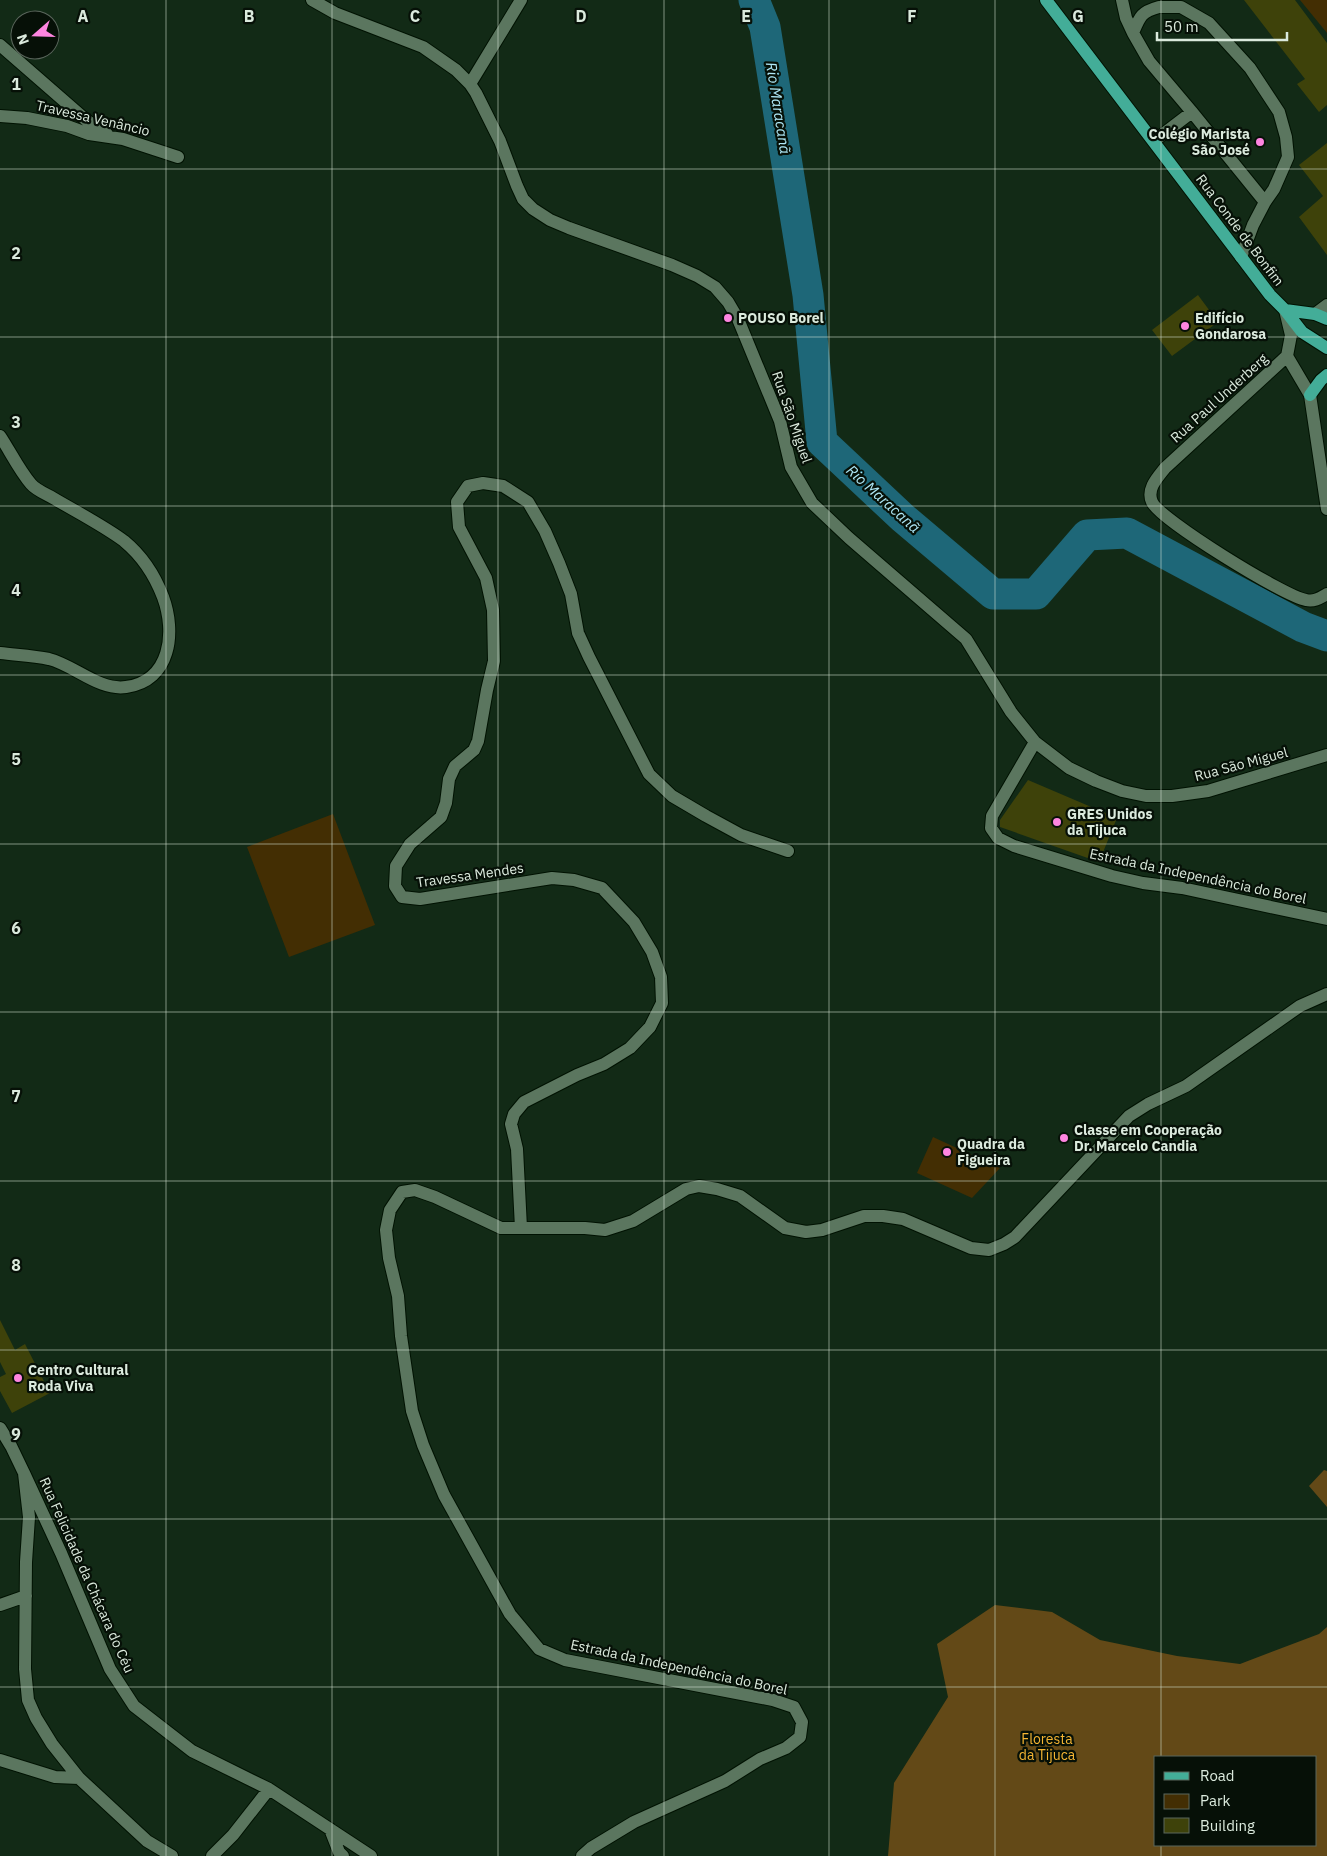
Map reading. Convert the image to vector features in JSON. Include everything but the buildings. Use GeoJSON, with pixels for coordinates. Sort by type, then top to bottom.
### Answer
{"type":"FeatureCollection","features":[{"type":"Feature","properties":{"kind":"main road","name":"Rua Conde de Bonfim"},"geometry":{"type":"LineString","coordinates":[[1046,0],[1270,295],[1285,310],[1302,332],[1327,348]]}},
{"type":"Feature","properties":{"kind":"main road"},"geometry":{"type":"LineString","coordinates":[[1285,310],[1315,314],[1327,319]]}},
{"type":"Feature","properties":{"kind":"main road"},"geometry":{"type":"LineString","coordinates":[[1310,395],[1327,375]]}},
{"type":"Feature","properties":{"kind":"street","name":"Rua São Miguel"},"geometry":{"type":"LineString","coordinates":[[312,0],[335,13],[424,47],[456,70],[470,84],[500,140],[523,199],[533,210],[550,220],[570,228],[672,265],[697,276],[715,287],[728,302],[738,318],[780,421],[791,467],[812,503],[849,538],[966,639],[1011,712],[1034,742],[1069,768],[1096,782],[1122,791],[1146,796],[1172,796],[1208,792],[1327,755]]}},
{"type":"Feature","properties":{"kind":"street"},"geometry":{"type":"LineString","coordinates":[[470,84],[521,0]]}},
{"type":"Feature","properties":{"kind":"street"},"geometry":{"type":"LineString","coordinates":[[1122,0],[1126,18],[1149,61],[1265,202]]}},
{"type":"Feature","properties":{"kind":"street"},"geometry":{"type":"LineString","coordinates":[[1133,33],[1139,18],[1146,11],[1159,7],[1181,7],[1209,23],[1250,68],[1279,112],[1286,137],[1288,157],[1274,189],[1253,224],[1242,257]]}},
{"type":"Feature","properties":{"kind":"street"},"geometry":{"type":"LineString","coordinates":[[0,45],[86,120],[105,133],[123,139]]}},
{"type":"Feature","properties":{"kind":"street"},"geometry":{"type":"LineString","coordinates":[[1154,141],[1192,112]]}},
{"type":"Feature","properties":{"kind":"street","name":"Travessa Venâncio"},"geometry":{"type":"LineString","coordinates":[[0,116],[27,118],[67,126],[89,134],[123,139],[178,157]]}},
{"type":"Feature","properties":{"kind":"street"},"geometry":{"type":"LineString","coordinates":[[1315,314],[1327,305]]}},
{"type":"Feature","properties":{"kind":"street","name":"Rua Paul Underberg"},"geometry":{"type":"LineString","coordinates":[[1285,310],[1291,335],[1287,356],[1165,468],[1155,480],[1150,491],[1152,502],[1161,513],[1228,560],[1293,596],[1306,600],[1322,597]]}},
{"type":"Feature","properties":{"kind":"street"},"geometry":{"type":"LineString","coordinates":[[1287,356],[1310,395],[1327,509]]}},
{"type":"Feature","properties":{"kind":"street"},"geometry":{"type":"LineString","coordinates":[[0,436],[32,485],[124,542],[140,558],[153,575],[163,597],[168,616],[169,632],[167,652],[161,667],[153,676],[125,688],[105,684],[50,659],[0,653]]}},
{"type":"Feature","properties":{"kind":"street","name":"Travessa Mendes"},"geometry":{"type":"LineString","coordinates":[[521,1228],[518,1149],[511,1124],[514,1114],[524,1102],[577,1075],[604,1064],[630,1048],[650,1027],[662,1003],[661,977],[652,952],[634,922],[602,888],[574,880],[552,878],[420,899],[402,897],[395,886],[396,866],[410,844],[441,816],[446,804],[449,779],[455,766],[474,750],[478,741],[494,661],[493,610],[486,578],[459,527],[457,502],[468,486],[483,483],[503,486],[528,502],[545,531],[559,563],[570,594],[578,633],[649,774],[672,796],[706,816],[741,835],[788,850]]}},
{"type":"Feature","properties":{"kind":"street","name":"Estrada da Independência do Borel"},"geometry":{"type":"LineString","coordinates":[[1034,742],[992,816],[991,828],[998,838],[1014,846],[1112,876],[1143,883],[1182,888],[1327,919]]}},
{"type":"Feature","properties":{"kind":"street","name":"Estrada da Independência do Borel"},"geometry":{"type":"LineString","coordinates":[[582,1856],[591,1848],[634,1822],[718,1784],[760,1759],[786,1748],[800,1737],[802,1722],[794,1707],[774,1700],[565,1660],[539,1649],[510,1614],[444,1495],[422,1445],[412,1410],[401,1336],[398,1296],[389,1258],[386,1230],[390,1210],[402,1192],[415,1190],[435,1197],[501,1228],[605,1230],[633,1221],[686,1189],[699,1186],[740,1196],[785,1228],[806,1232],[822,1230],[864,1216],[883,1216],[903,1219],[971,1248],[989,1250],[1016,1237],[1129,1116],[1148,1104],[1186,1086],[1300,1006],[1327,994]]}},
{"type":"Feature","properties":{"kind":"street","name":"Rua Felicidade da Chácara do Céu"},"geometry":{"type":"LineString","coordinates":[[0,1428],[11,1446],[61,1553],[110,1669],[134,1706],[192,1751],[269,1789]]}},
{"type":"Feature","properties":{"kind":"street"},"geometry":{"type":"LineString","coordinates":[[24,1473],[29,1517],[25,1668],[28,1700],[36,1718],[52,1744],[80,1778],[147,1841],[172,1856]]}},
{"type":"Feature","properties":{"kind":"street"},"geometry":{"type":"LineString","coordinates":[[0,1605],[26,1596]]}},
{"type":"Feature","properties":{"kind":"street"},"geometry":{"type":"LineString","coordinates":[[0,1760],[56,1778],[80,1778]]}},
{"type":"Feature","properties":{"kind":"street"},"geometry":{"type":"LineString","coordinates":[[212,1856],[233,1835],[269,1789],[371,1856]]}},
{"type":"Feature","properties":{"kind":"street"},"geometry":{"type":"LineString","coordinates":[[330,1829],[339,1852],[343,1856]]}},
{"type":"Feature","properties":{"kind":"green space"},"geometry":{"type":"Polygon","coordinates":[[[1300,0],[1327,0],[1327,33],[1300,0]]]}},
{"type":"Feature","properties":{"kind":"green space"},"geometry":{"type":"Polygon","coordinates":[[[333,814],[375,925],[289,957],[247,847],[333,814]]]}},
{"type":"Feature","properties":{"kind":"green space","name":"Quadra da Figueira"},"geometry":{"type":"Polygon","coordinates":[[[933,1137],[1000,1168],[972,1198],[917,1173],[933,1137]]]}},
{"type":"Feature","properties":{"kind":"green space"},"geometry":{"type":"Polygon","coordinates":[[[1324,1470],[1327,1471],[1327,1507],[1309,1486],[1324,1470]]]}},
{"type":"Feature","properties":{"kind":"green space","name":"Floresta da Tijuca"},"geometry":{"type":"Polygon","coordinates":[[[995,1605],[1052,1612],[1100,1640],[1177,1656],[1240,1664],[1319,1634],[1327,1627],[1327,1856],[888,1856],[894,1783],[948,1697],[937,1644],[995,1605]]]}},
{"type":"Feature","properties":{"kind":"waterway","name":"Rio Maracanã"},"geometry":{"type":"LineString","coordinates":[[754,0],[765,27],[808,295],[822,442],[903,518],[993,594],[1036,594],[1087,535],[1127,533],[1303,627],[1327,636]]}},
{"type":"Feature","properties":{"kind":"place","name":"Colégio Marista São José"},"geometry":{"type":"Point","coordinates":[1260,142]}},
{"type":"Feature","properties":{"kind":"place","name":"POUSO Borel"},"geometry":{"type":"Point","coordinates":[728,318]}},
{"type":"Feature","properties":{"kind":"place","name":"Edifício Gondarosa"},"geometry":{"type":"Point","coordinates":[1185,326]}},
{"type":"Feature","properties":{"kind":"place","name":"GRES Unidos da Tijuca"},"geometry":{"type":"Point","coordinates":[1057,822]}},
{"type":"Feature","properties":{"kind":"place","name":"Classe em Cooperação Dr. Marcelo Candia"},"geometry":{"type":"Point","coordinates":[1064,1138]}},
{"type":"Feature","properties":{"kind":"place","name":"Quadra da Figueira"},"geometry":{"type":"Point","coordinates":[947,1152]}},
{"type":"Feature","properties":{"kind":"place","name":"Centro Cultural Roda Viva"},"geometry":{"type":"Point","coordinates":[18,1378]}}]}
